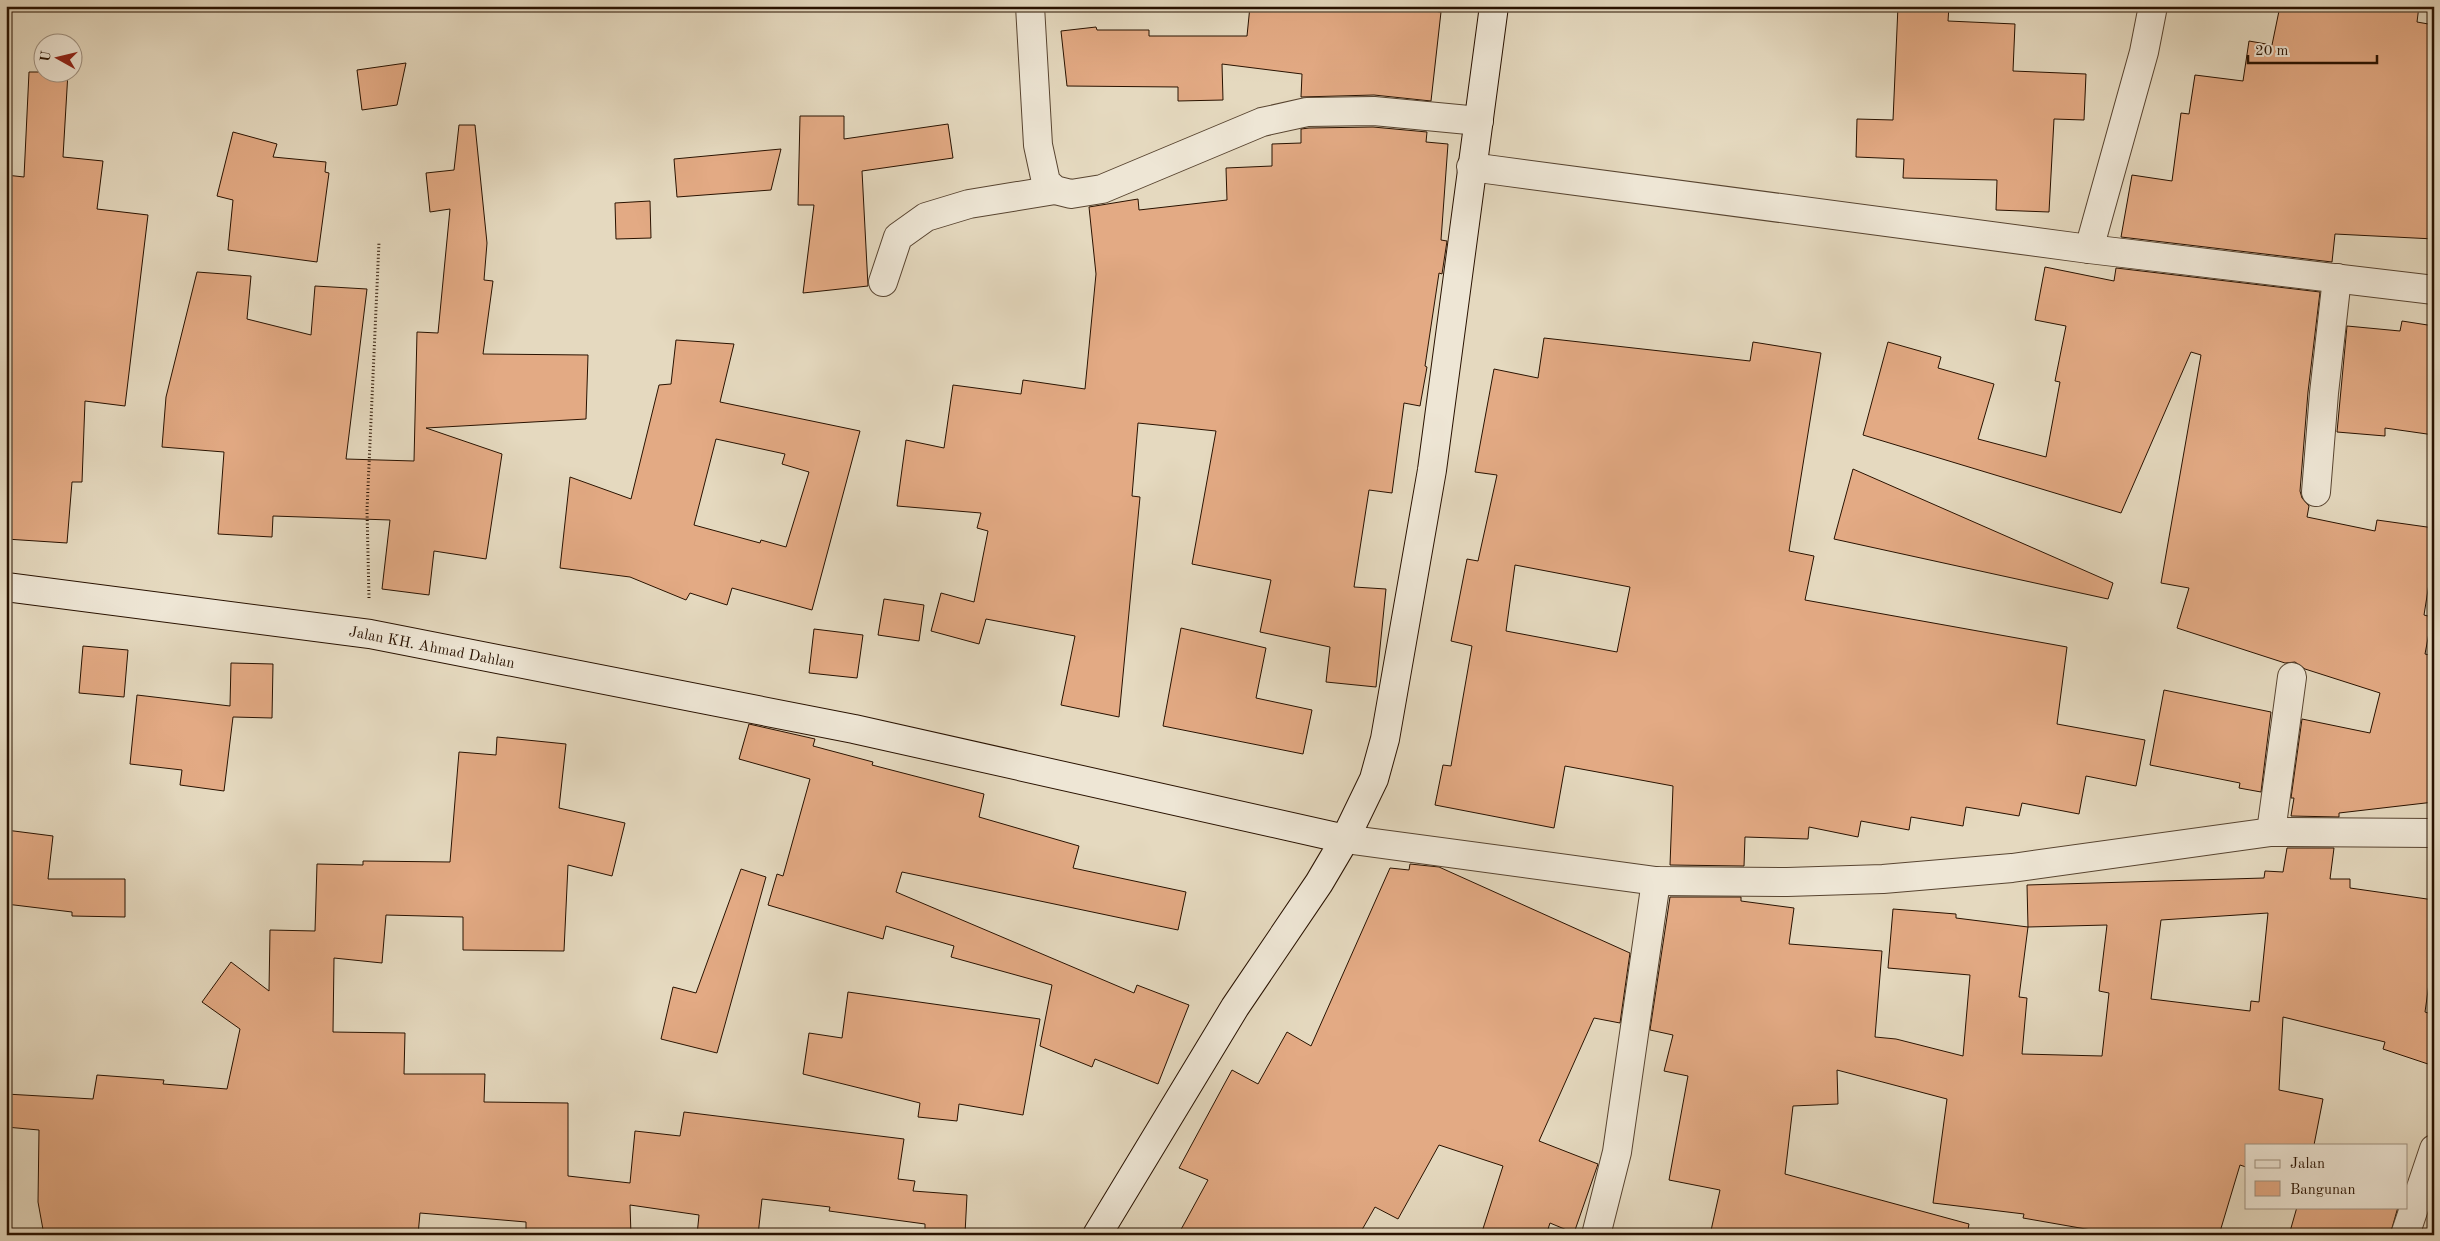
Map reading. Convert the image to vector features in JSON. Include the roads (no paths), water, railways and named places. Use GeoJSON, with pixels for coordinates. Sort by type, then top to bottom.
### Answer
{"type":"FeatureCollection","features":[{"type":"Feature","properties":{"kind":"street"},"geometry":{"type":"LineString","coordinates":[[1030,6],[1038,145],[1046,182],[1055,190]]}},
{"type":"Feature","properties":{"kind":"street"},"geometry":{"type":"LineString","coordinates":[[1097,1235],[1235,1007],[1319,882],[1344,839],[1374,779],[1385,739],[1432,470],[1494,6]]}},
{"type":"Feature","properties":{"kind":"street"},"geometry":{"type":"LineString","coordinates":[[2089,249],[2144,52],[2153,6]]}},
{"type":"Feature","properties":{"kind":"street"},"geometry":{"type":"LineString","coordinates":[[883,282],[898,237],[926,217],[969,204],[1055,190],[1071,194],[1102,190],[1262,122],[1307,112],[1374,111],[1479,121]]}},
{"type":"Feature","properties":{"kind":"street"},"geometry":{"type":"LineString","coordinates":[[1471,167],[2089,249],[2434,290]]}},
{"type":"Feature","properties":{"kind":"street"},"geometry":{"type":"LineString","coordinates":[[2316,492],[2324,393],[2337,278]]}},
{"type":"Feature","properties":{"kind":"street","name":"Jalan KH. Ahmad Dahlan"},"geometry":{"type":"LineString","coordinates":[[6,587],[370,634],[854,729],[1344,839],[1656,880],[1787,882],[1883,879],[2012,868],[2271,832],[2434,833]]}},
{"type":"Feature","properties":{"kind":"street"},"geometry":{"type":"LineString","coordinates":[[2271,832],[2292,676]]}},
{"type":"Feature","properties":{"kind":"street"},"geometry":{"type":"LineString","coordinates":[[1596,1235],[1617,1152],[1656,880]]}},
{"type":"Feature","properties":{"kind":"street"},"geometry":{"type":"LineString","coordinates":[[2405,1235],[2434,1149]]}}]}
